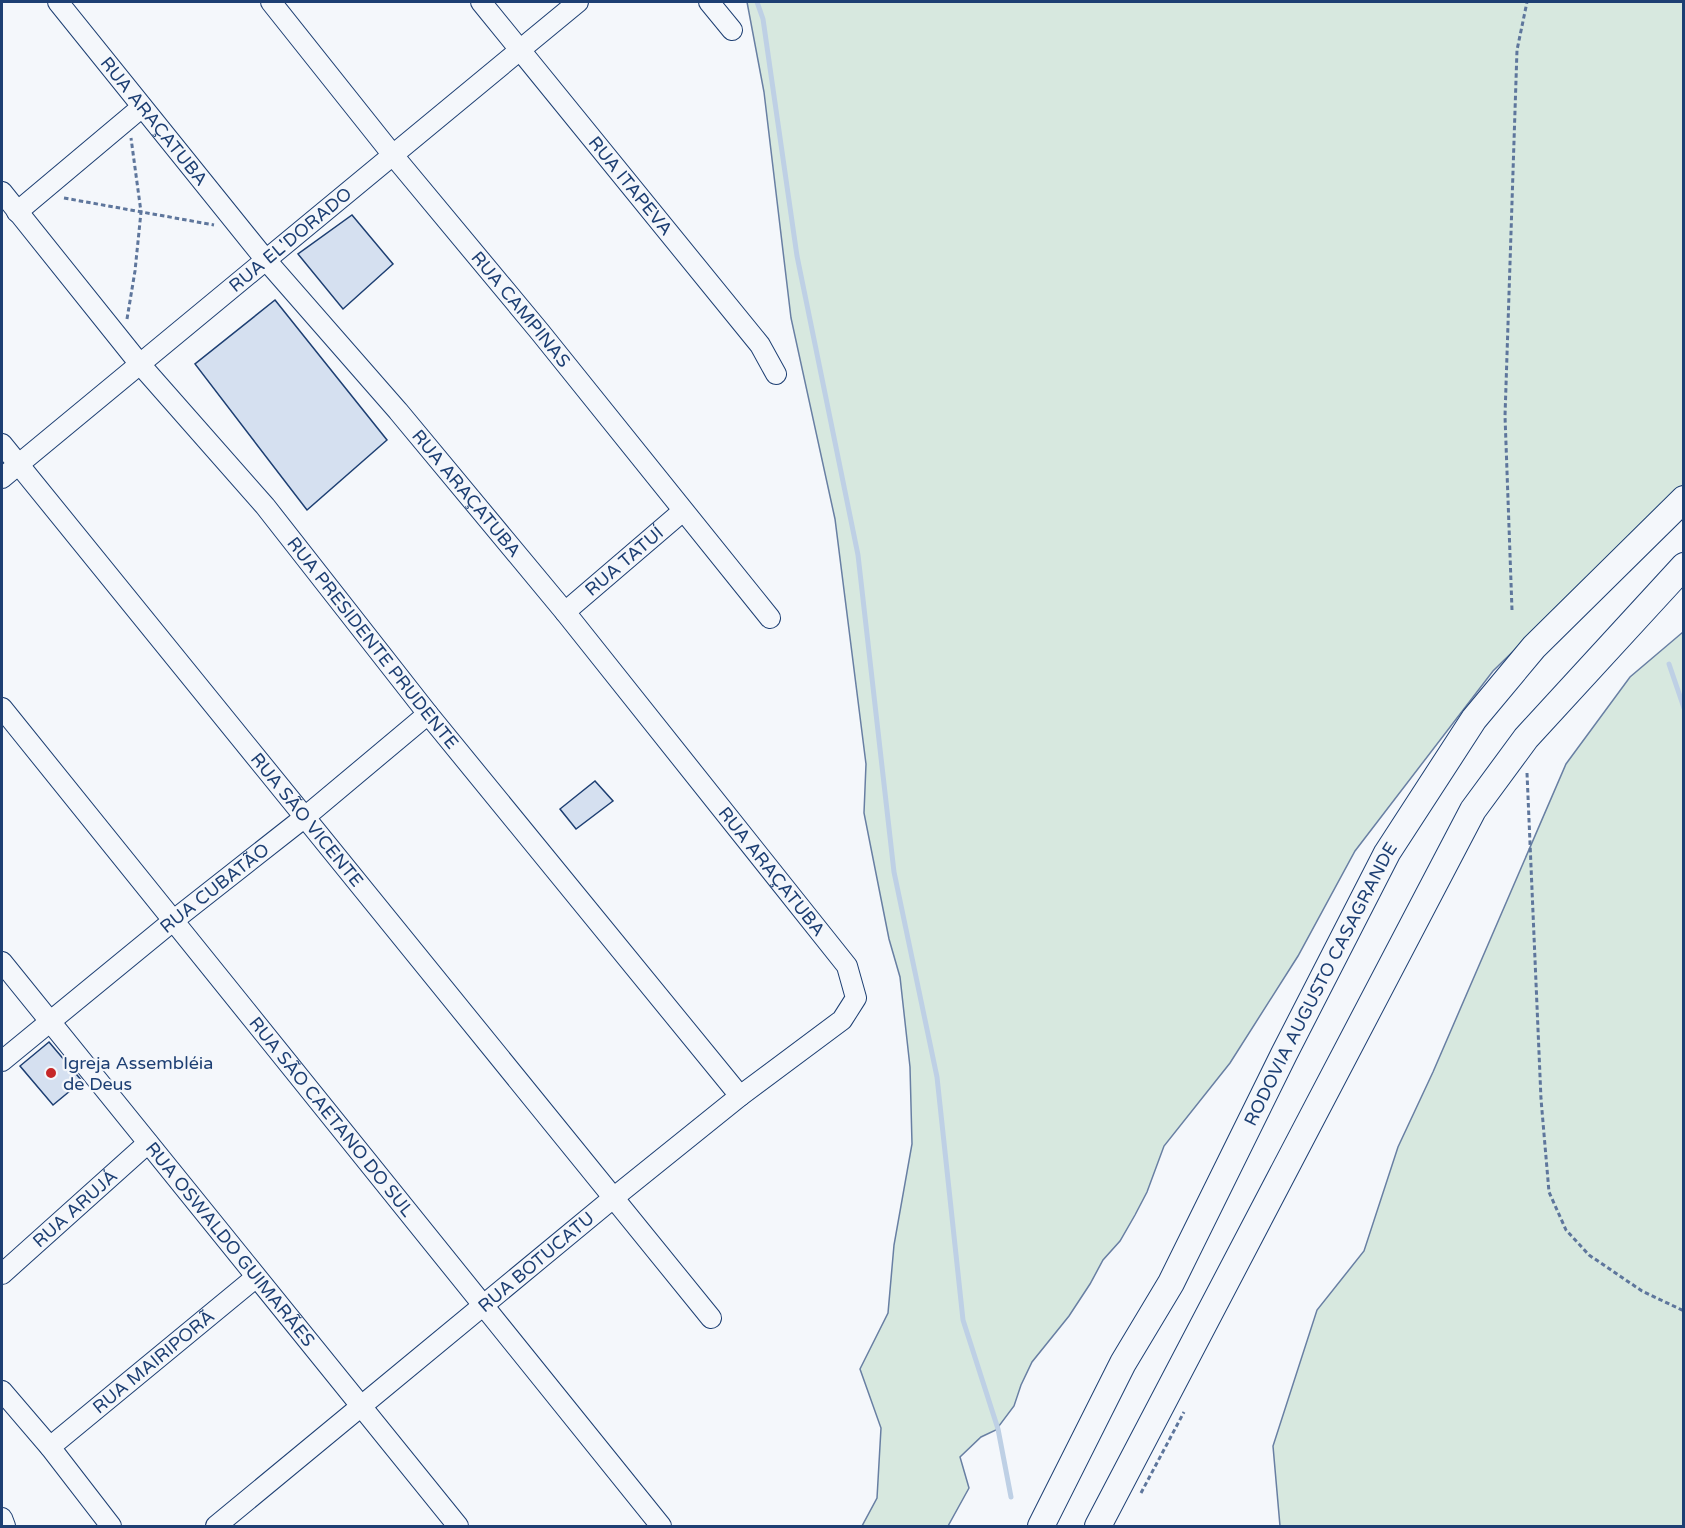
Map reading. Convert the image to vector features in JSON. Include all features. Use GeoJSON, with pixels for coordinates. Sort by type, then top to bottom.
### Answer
{"type":"FeatureCollection","features":[{"type":"Feature","properties":{"kind":"main road","name":"RODOVIA AUGUSTO CASAGRANDE"},"geometry":{"type":"LineString","coordinates":[[1041,1527],[1123,1363],[1171,1283],[1284,1054],[1387,854],[1474,719],[1534,647],[1683,499]]}},
{"type":"Feature","properties":{"kind":"main road"},"geometry":{"type":"LineString","coordinates":[[1098,1527],[1473,810],[1526,738],[1681,569]]}},
{"type":"Feature","properties":{"kind":"street","name":"RUA ARAÇATUBA"},"geometry":{"type":"LineString","coordinates":[[58,2],[136,112],[398,411],[565,612],[847,966],[856,998]]}},
{"type":"Feature","properties":{"kind":"street","name":"RUA CAMPINAS"},"geometry":{"type":"LineString","coordinates":[[271,2],[770,618]]}},
{"type":"Feature","properties":{"kind":"street","name":"RUA ITAPEVA"},"geometry":{"type":"LineString","coordinates":[[481,2],[760,345],[776,374]]}},
{"type":"Feature","properties":{"kind":"street","name":"RUA EL'DORADO"},"geometry":{"type":"LineString","coordinates":[[2,478],[578,2]]}},
{"type":"Feature","properties":{"kind":"street"},"geometry":{"type":"LineString","coordinates":[[709,2],[732,30]]}},
{"type":"Feature","properties":{"kind":"street"},"geometry":{"type":"LineString","coordinates":[[16,212],[136,112]]}},
{"type":"Feature","properties":{"kind":"street","name":"RUA PRESIDENTE PRUDENTE"},"geometry":{"type":"LineString","coordinates":[[2,192],[123,344],[265,506],[428,714],[740,1096]]}},
{"type":"Feature","properties":{"kind":"street","name":"RUA SÃO VICENTE"},"geometry":{"type":"LineString","coordinates":[[2,444],[711,1318]]}},
{"type":"Feature","properties":{"kind":"street","name":"RUA TATUÍ"},"geometry":{"type":"LineString","coordinates":[[565,612],[683,511]]}},
{"type":"Feature","properties":{"kind":"street","name":"RUA SÃO CAETANO DO SUL"},"geometry":{"type":"LineString","coordinates":[[2,708],[661,1527]]}},
{"type":"Feature","properties":{"kind":"street","name":"RUA CUBATÃO"},"geometry":{"type":"LineString","coordinates":[[2,1061],[174,920],[305,817],[428,714]]}},
{"type":"Feature","properties":{"kind":"street","name":"RUA OSWALDO GUIMARÃES"},"geometry":{"type":"LineString","coordinates":[[2,962],[458,1527]]}},
{"type":"Feature","properties":{"kind":"street","name":"RUA BOTUCATU"},"geometry":{"type":"LineString","coordinates":[[216,1527],[612,1198],[740,1096],[842,1020],[856,998]]}},
{"type":"Feature","properties":{"kind":"street","name":"RUA ARUJÁ"},"geometry":{"type":"LineString","coordinates":[[2,1274],[148,1143]]}},
{"type":"Feature","properties":{"kind":"street","name":"RUA MAIRIPORÃ"},"geometry":{"type":"LineString","coordinates":[[50,1447],[255,1278]]}},
{"type":"Feature","properties":{"kind":"street"},"geometry":{"type":"LineString","coordinates":[[2,1391],[50,1447],[111,1527]]}},
{"type":"Feature","properties":{"kind":"street"},"geometry":{"type":"LineString","coordinates":[[2,1518],[5,1527]]}},
{"type":"Feature","properties":{"kind":"path"},"geometry":{"type":"LineString","coordinates":[[1512,610],[1505,416],[1517,50],[1527,2]]}},
{"type":"Feature","properties":{"kind":"path"},"geometry":{"type":"LineString","coordinates":[[123,344],[135,271],[141,212],[136,112]]}},
{"type":"Feature","properties":{"kind":"path"},"geometry":{"type":"LineString","coordinates":[[38,194],[241,230]]}},
{"type":"Feature","properties":{"kind":"path"},"geometry":{"type":"LineString","coordinates":[[1519,776],[1526,767]]}},
{"type":"Feature","properties":{"kind":"path"},"geometry":{"type":"LineString","coordinates":[[1527,773],[1541,1099],[1549,1192],[1566,1230],[1589,1255],[1642,1291],[1683,1311]]}},
{"type":"Feature","properties":{"kind":"path"},"geometry":{"type":"LineString","coordinates":[[1140,1497],[1188,1403]]}},
{"type":"Feature","properties":{"kind":"shaded area"},"geometry":{"type":"Polygon","coordinates":[[[747,2],[1683,2],[1683,485],[1493,671],[1355,851],[1298,956],[1230,1063],[1164,1146],[1147,1192],[1120,1241],[1103,1260],[1069,1316],[1032,1362],[1014,1406],[996,1430],[981,1437],[960,1457],[969,1488],[948,1526],[862,1526],[877,1498],[881,1428],[860,1369],[888,1313],[894,1245],[912,1144],[910,1067],[900,977],[889,939],[864,813],[866,764],[835,519],[791,318],[764,92],[747,2]]]}},
{"type":"Feature","properties":{"kind":"shaded area"},"geometry":{"type":"Polygon","coordinates":[[[1683,632],[1683,1526],[1280,1526],[1273,1446],[1317,1310],[1364,1251],[1398,1147],[1433,1072],[1566,764],[1630,677],[1683,632]]]}},
{"type":"Feature","properties":{"kind":"building"},"geometry":{"type":"Polygon","coordinates":[[[352,215],[393,264],[343,309],[298,254],[352,215]]]}},
{"type":"Feature","properties":{"kind":"building"},"geometry":{"type":"Polygon","coordinates":[[[275,300],[387,440],[307,510],[195,364],[275,300]]]}},
{"type":"Feature","properties":{"kind":"building"},"geometry":{"type":"Polygon","coordinates":[[[595,781],[613,801],[576,829],[560,809],[595,781]]]}},
{"type":"Feature","properties":{"kind":"building","name":"Igreja Assembléia de Deus"},"geometry":{"type":"Polygon","coordinates":[[[49,1042],[82,1081],[53,1105],[20,1066],[49,1042]]]}},
{"type":"Feature","properties":{"kind":"waterway"},"geometry":{"type":"LineString","coordinates":[[757,2],[763,19],[797,256],[858,555],[894,872],[937,1077],[963,1320],[998,1429],[1011,1497]]}},
{"type":"Feature","properties":{"kind":"waterway"},"geometry":{"type":"LineString","coordinates":[[1669,664],[1684,708]]}},
{"type":"Feature","properties":{"kind":"place","name":"Igreja Assembléia de Deus"},"geometry":{"type":"Point","coordinates":[51,1073]}}]}
